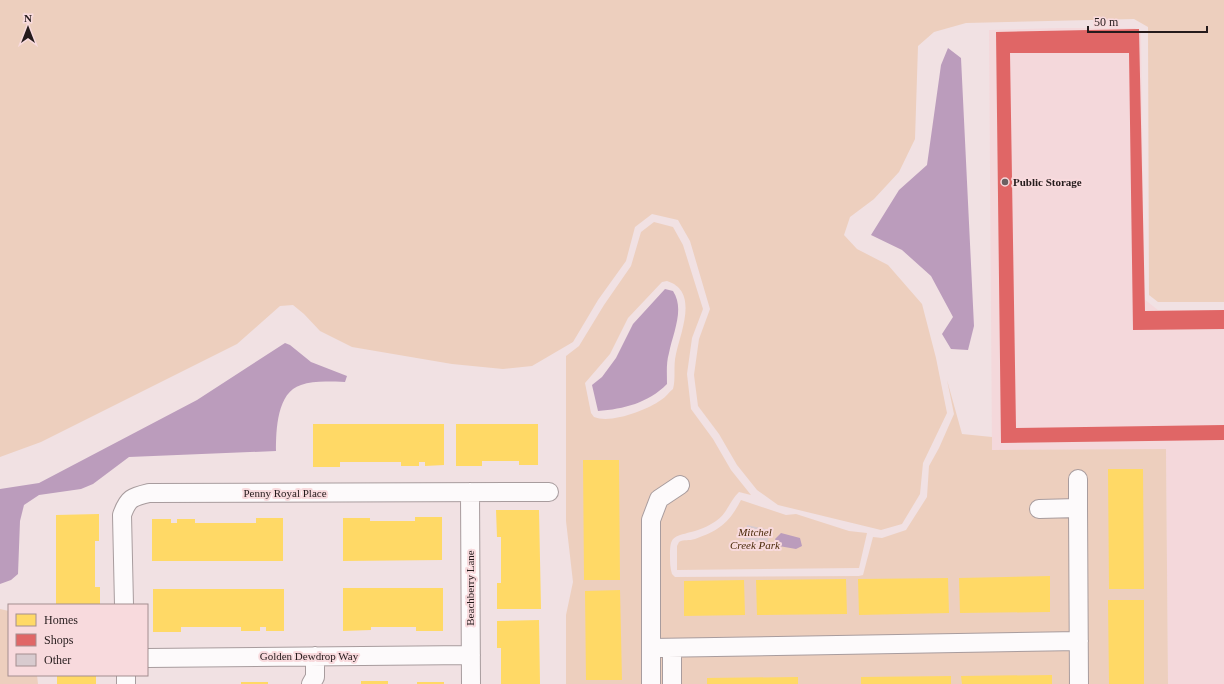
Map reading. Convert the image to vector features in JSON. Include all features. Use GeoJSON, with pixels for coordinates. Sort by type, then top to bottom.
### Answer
{"type":"FeatureCollection","features":[{"type":"Feature","properties":{"kind":"street"},"geometry":{"type":"LineString","coordinates":[[1078,479],[1079,684]]}},
{"type":"Feature","properties":{"kind":"street"},"geometry":{"type":"LineString","coordinates":[[651,684],[651,520],[659,499],[680,485]]}},
{"type":"Feature","properties":{"kind":"street","name":"Beachberry Lane"},"geometry":{"type":"LineString","coordinates":[[470,492],[471,684]]}},
{"type":"Feature","properties":{"kind":"street","name":"Penny Royal Place"},"geometry":{"type":"LineString","coordinates":[[124,604],[122,515],[127,503],[135,496],[149,493],[549,492]]}},
{"type":"Feature","properties":{"kind":"street"},"geometry":{"type":"LineString","coordinates":[[1039,508],[1078,508]]}},
{"type":"Feature","properties":{"kind":"street"},"geometry":{"type":"LineString","coordinates":[[651,648],[1079,642]]}},
{"type":"Feature","properties":{"kind":"street"},"geometry":{"type":"LineString","coordinates":[[672,648],[672,684]]}},
{"type":"Feature","properties":{"kind":"street","name":"Golden Dewdrop Way"},"geometry":{"type":"LineString","coordinates":[[148,658],[471,655]]}},
{"type":"Feature","properties":{"kind":"street"},"geometry":{"type":"LineString","coordinates":[[316,656],[316,682]]}},
{"type":"Feature","properties":{"kind":"shaded area"},"geometry":{"type":"Polygon","coordinates":[[[1135,28],[1141,32],[1144,299],[1158,310],[1224,310],[1224,684],[1168,684],[1166,449],[992,450],[989,30],[1135,28]]]}},
{"type":"Feature","properties":{"kind":"shaded area"},"geometry":{"type":"Polygon","coordinates":[[[948,48],[961,58],[974,326],[968,350],[951,349],[942,334],[953,317],[931,276],[902,250],[871,235],[899,190],[927,165],[941,65],[948,48]]]}},
{"type":"Feature","properties":{"kind":"shaded area"},"geometry":{"type":"Polygon","coordinates":[[[665,289],[673,291],[678,305],[677,321],[667,361],[667,384],[652,396],[635,404],[617,409],[598,411],[592,385],[602,377],[616,358],[633,324],[665,289]]]}},
{"type":"Feature","properties":{"kind":"shaded area"},"geometry":{"type":"Polygon","coordinates":[[[285,343],[290,345],[311,362],[347,376],[345,382],[306,383],[293,389],[287,395],[283,403],[278,423],[276,451],[129,457],[93,484],[81,489],[39,495],[24,505],[20,521],[18,574],[11,580],[0,584],[0,489],[39,483],[197,400],[285,343]]]}},
{"type":"Feature","properties":{"kind":"shaded area"},"geometry":{"type":"Polygon","coordinates":[[[781,533],[800,538],[802,546],[796,549],[779,546],[775,539],[781,533]]]}},
{"type":"Feature","properties":{"kind":"green space"},"geometry":{"type":"Polygon","coordinates":[[[0,0],[1224,0],[1224,302],[1158,302],[1149,295],[1148,27],[1134,19],[966,23],[934,32],[918,46],[915,139],[899,172],[874,199],[850,217],[844,235],[857,249],[888,265],[922,304],[936,358],[947,413],[923,463],[920,494],[902,524],[881,530],[778,505],[757,490],[737,465],[719,434],[698,406],[694,375],[699,339],[710,309],[690,241],[678,220],[652,214],[635,227],[626,261],[598,300],[573,342],[532,366],[503,369],[452,364],[352,347],[320,331],[293,305],[280,306],[237,344],[41,442],[0,457],[0,0]]]}},
{"type":"Feature","properties":{"kind":"green space"},"geometry":{"type":"Polygon","coordinates":[[[654,222],[673,227],[683,245],[703,309],[692,338],[687,374],[691,409],[713,439],[731,470],[751,495],[739,492],[723,515],[716,521],[704,528],[674,538],[670,549],[670,567],[672,574],[675,577],[863,575],[873,537],[882,538],[906,530],[927,497],[929,466],[939,448],[954,414],[947,380],[962,434],[992,437],[992,450],[1166,449],[1168,684],[566,684],[566,615],[573,582],[566,521],[566,356],[579,346],[604,305],[631,266],[641,232],[654,222]],[[667,281],[662,282],[628,318],[610,354],[585,383],[591,413],[594,417],[610,419],[638,412],[655,404],[673,389],[675,358],[685,313],[683,293],[677,286],[667,281]]]}},
{"type":"Feature","properties":{"kind":"green space","name":"Mitchel Creek Park"},"geometry":{"type":"Polygon","coordinates":[[[741,500],[786,515],[796,514],[849,531],[867,533],[859,568],[677,570],[677,546],[679,542],[695,539],[723,525],[732,515],[741,500]]]}},
{"type":"Feature","properties":{"kind":"green space"},"geometry":{"type":"Polygon","coordinates":[[[0,609],[8,611],[8,676],[37,676],[38,684],[0,684],[0,609]]]}},
{"type":"Feature","properties":{"kind":"building: Homes"},"geometry":{"type":"Polygon","coordinates":[[[313,424],[444,424],[444,465],[425,466],[425,462],[419,462],[419,466],[401,466],[401,462],[340,462],[340,467],[313,467],[313,424]]]}},
{"type":"Feature","properties":{"kind":"building: Homes"},"geometry":{"type":"Polygon","coordinates":[[[456,424],[538,424],[538,465],[519,465],[519,461],[482,461],[482,466],[456,466],[456,424]]]}},
{"type":"Feature","properties":{"kind":"building: Homes"},"geometry":{"type":"Polygon","coordinates":[[[583,460],[619,460],[620,580],[584,580],[583,460]]]}},
{"type":"Feature","properties":{"kind":"building: Homes"},"geometry":{"type":"Polygon","coordinates":[[[1108,469],[1143,469],[1144,589],[1109,589],[1108,469]]]}},
{"type":"Feature","properties":{"kind":"building: Homes"},"geometry":{"type":"Polygon","coordinates":[[[496,510],[539,510],[541,609],[497,609],[497,583],[501,583],[501,537],[497,537],[496,510]]]}},
{"type":"Feature","properties":{"kind":"building: Homes"},"geometry":{"type":"Polygon","coordinates":[[[99,514],[99,541],[95,541],[95,587],[100,587],[100,604],[56,604],[56,515],[99,514]]]}},
{"type":"Feature","properties":{"kind":"building: Homes"},"geometry":{"type":"Polygon","coordinates":[[[415,517],[442,517],[442,560],[343,561],[343,518],[370,518],[370,521],[415,521],[415,517]]]}},
{"type":"Feature","properties":{"kind":"building: Homes"},"geometry":{"type":"Polygon","coordinates":[[[256,518],[283,518],[283,561],[152,561],[152,519],[171,519],[171,523],[177,523],[177,519],[195,519],[195,523],[256,523],[256,518]]]}},
{"type":"Feature","properties":{"kind":"building: Homes"},"geometry":{"type":"Polygon","coordinates":[[[1050,576],[1050,612],[960,613],[959,578],[1050,576]]]}},
{"type":"Feature","properties":{"kind":"building: Homes"},"geometry":{"type":"Polygon","coordinates":[[[948,578],[949,613],[859,615],[858,579],[948,578]]]}},
{"type":"Feature","properties":{"kind":"building: Homes"},"geometry":{"type":"Polygon","coordinates":[[[846,579],[847,614],[757,615],[756,580],[846,579]]]}},
{"type":"Feature","properties":{"kind":"building: Homes"},"geometry":{"type":"Polygon","coordinates":[[[744,580],[745,615],[684,616],[684,581],[744,580]]]}},
{"type":"Feature","properties":{"kind":"building: Homes"},"geometry":{"type":"Polygon","coordinates":[[[343,588],[443,588],[443,631],[416,631],[416,627],[371,627],[371,630],[343,631],[343,588]]]}},
{"type":"Feature","properties":{"kind":"building: Homes"},"geometry":{"type":"Polygon","coordinates":[[[153,589],[284,589],[284,631],[266,631],[266,627],[260,627],[260,631],[241,631],[241,627],[181,627],[181,632],[153,632],[153,589]]]}},
{"type":"Feature","properties":{"kind":"building: Homes"},"geometry":{"type":"Polygon","coordinates":[[[620,590],[622,680],[586,680],[585,591],[620,590]]]}},
{"type":"Feature","properties":{"kind":"building: Homes"},"geometry":{"type":"Polygon","coordinates":[[[1108,600],[1144,600],[1144,684],[1109,684],[1108,600]]]}},
{"type":"Feature","properties":{"kind":"building: Homes"},"geometry":{"type":"Polygon","coordinates":[[[539,620],[540,684],[501,684],[501,648],[497,648],[497,621],[539,620]]]}},
{"type":"Feature","properties":{"kind":"building: Homes"},"geometry":{"type":"Polygon","coordinates":[[[1052,675],[1052,684],[962,684],[961,676],[1052,675]]]}},
{"type":"Feature","properties":{"kind":"building: Homes"},"geometry":{"type":"Polygon","coordinates":[[[57,676],[96,676],[96,684],[57,684],[57,676]]]}},
{"type":"Feature","properties":{"kind":"building: Homes"},"geometry":{"type":"Polygon","coordinates":[[[951,676],[951,684],[861,684],[861,677],[951,676]]]}},
{"type":"Feature","properties":{"kind":"building: Homes"},"geometry":{"type":"Polygon","coordinates":[[[798,677],[798,684],[707,684],[707,678],[798,677]]]}},
{"type":"Feature","properties":{"kind":"building: Homes"},"geometry":{"type":"Polygon","coordinates":[[[361,681],[388,681],[388,684],[361,684],[361,681]]]}},
{"type":"Feature","properties":{"kind":"building: Homes"},"geometry":{"type":"Polygon","coordinates":[[[241,682],[268,682],[268,684],[241,684],[241,682]]]}},
{"type":"Feature","properties":{"kind":"building: Homes"},"geometry":{"type":"Polygon","coordinates":[[[417,682],[444,682],[444,684],[417,684],[417,682]]]}},
{"type":"Feature","properties":{"kind":"building: Shops","name":"Public Storage"},"geometry":{"type":"Polygon","coordinates":[[[1139,29],[1145,311],[1224,310],[1224,329],[1133,330],[1129,53],[1010,53],[1016,428],[1224,425],[1224,440],[1001,443],[996,32],[1139,29]]]}},
{"type":"Feature","properties":{"kind":"building: Other"},"geometry":{"type":"Polygon","coordinates":[[[747,525],[770,530],[767,544],[744,539],[747,525]]]}},
{"type":"Feature","properties":{"kind":"place","name":"Public Storage"},"geometry":{"type":"Point","coordinates":[1005,182]}}]}
